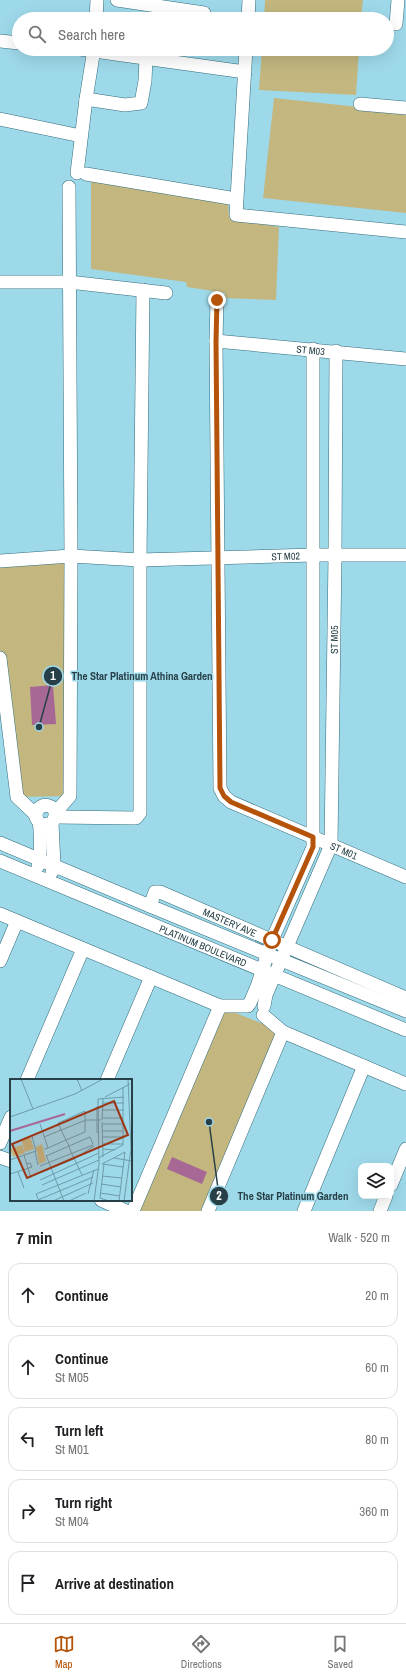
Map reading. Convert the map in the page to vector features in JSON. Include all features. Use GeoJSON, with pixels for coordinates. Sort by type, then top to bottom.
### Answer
{"type":"FeatureCollection","features":[{"type":"Feature","properties":{"kind":"street"},"geometry":{"type":"LineString","coordinates":[[96,12],[97,0]]}},
{"type":"Feature","properties":{"kind":"street"},"geometry":{"type":"LineString","coordinates":[[117,0],[154,3],[199,12]]}},
{"type":"Feature","properties":{"kind":"street"},"geometry":{"type":"LineString","coordinates":[[248,12],[249,0]]}},
{"type":"Feature","properties":{"kind":"street"},"geometry":{"type":"LineString","coordinates":[[396,24],[398,0]]}},
{"type":"Feature","properties":{"kind":"street"},"geometry":{"type":"LineString","coordinates":[[0,41],[12,42]]}},
{"type":"Feature","properties":{"kind":"street"},"geometry":{"type":"LineString","coordinates":[[93,56],[82,136],[82,174],[236,199]]}},
{"type":"Feature","properties":{"kind":"street"},"geometry":{"type":"LineString","coordinates":[[133,56],[245,72]]}},
{"type":"Feature","properties":{"kind":"street"},"geometry":{"type":"LineString","coordinates":[[246,56],[236,215],[406,232]]}},
{"type":"Feature","properties":{"kind":"street"},"geometry":{"type":"LineString","coordinates":[[86,99],[126,105],[141,103],[145,81],[146,58]]}},
{"type":"Feature","properties":{"kind":"street"},"geometry":{"type":"LineString","coordinates":[[360,104],[406,108]]}},
{"type":"Feature","properties":{"kind":"street"},"geometry":{"type":"LineString","coordinates":[[0,119],[82,136]]}},
{"type":"Feature","properties":{"kind":"street"},"geometry":{"type":"LineString","coordinates":[[0,658],[17,797],[43,825],[48,825],[70,796],[71,556],[69,188]]}},
{"type":"Feature","properties":{"kind":"street"},"geometry":{"type":"LineString","coordinates":[[0,282],[69,282],[166,293]]}},
{"type":"Feature","properties":{"kind":"street"},"geometry":{"type":"LineString","coordinates":[[55,817],[136,818],[140,813],[140,560],[143,290]]}},
{"type":"Feature","properties":{"kind":"street"},"geometry":{"type":"LineString","coordinates":[[217,300],[218,558]]}},
{"type":"Feature","properties":{"kind":"street","name":"ST M03"},"geometry":{"type":"LineString","coordinates":[[216,341],[406,359]]}},
{"type":"Feature","properties":{"kind":"street","name":"ST M05"},"geometry":{"type":"LineString","coordinates":[[268,973],[267,954],[272,940],[313,847],[313,350]]}},
{"type":"Feature","properties":{"kind":"street","name":"ST M05"},"geometry":{"type":"LineString","coordinates":[[268,973],[282,960],[331,845],[336,352]]}},
{"type":"Feature","properties":{"kind":"street","name":"ST M02"},"geometry":{"type":"LineString","coordinates":[[0,561],[71,556],[166,560],[314,555],[406,555]]}},
{"type":"Feature","properties":{"kind":"street","name":"ST M01"},"geometry":{"type":"LineString","coordinates":[[218,558],[220,788],[224,796],[231,802],[406,877]]}},
{"type":"Feature","properties":{"kind":"street"},"geometry":{"type":"LineString","coordinates":[[34,875],[40,860],[37,810],[41,806],[47,805],[52,807],[55,817],[54,866],[48,881]]}},
{"type":"Feature","properties":{"kind":"street","name":"PLATINUM BOULEVARD"},"geometry":{"type":"LineString","coordinates":[[0,843],[150,906],[406,1010]]}},
{"type":"Feature","properties":{"kind":"street","name":"PLATINUM BOULEVARD"},"geometry":{"type":"LineString","coordinates":[[0,861],[406,1030]]}},
{"type":"Feature","properties":{"kind":"street","name":"MASTERY AVE"},"geometry":{"type":"LineString","coordinates":[[150,906],[155,892],[160,892],[406,998]]}},
{"type":"Feature","properties":{"kind":"street"},"geometry":{"type":"LineString","coordinates":[[292,895],[307,901]]}},
{"type":"Feature","properties":{"kind":"street"},"geometry":{"type":"LineString","coordinates":[[0,914],[220,1006],[249,1005]]}},
{"type":"Feature","properties":{"kind":"street"},"geometry":{"type":"LineString","coordinates":[[0,961],[17,921]]}},
{"type":"Feature","properties":{"kind":"street"},"geometry":{"type":"LineString","coordinates":[[27,1079],[83,949]]}},
{"type":"Feature","properties":{"kind":"street"},"geometry":{"type":"LineString","coordinates":[[268,973],[263,1010],[257,1018],[250,1016],[247,1010],[249,1005],[268,973]]}},
{"type":"Feature","properties":{"kind":"street"},"geometry":{"type":"LineString","coordinates":[[107,1079],[151,977]]}},
{"type":"Feature","properties":{"kind":"street"},"geometry":{"type":"LineString","coordinates":[[134,1211],[220,1006]]}},
{"type":"Feature","properties":{"kind":"street"},"geometry":{"type":"LineString","coordinates":[[263,1010],[283,1032],[406,1084]]}},
{"type":"Feature","properties":{"kind":"street"},"geometry":{"type":"LineString","coordinates":[[208,1211],[283,1032]]}},
{"type":"Feature","properties":{"kind":"street"},"geometry":{"type":"LineString","coordinates":[[304,1211],[364,1066]]}},
{"type":"Feature","properties":{"kind":"street"},"geometry":{"type":"LineString","coordinates":[[0,1143],[10,1119]]}},
{"type":"Feature","properties":{"kind":"street"},"geometry":{"type":"LineString","coordinates":[[394,1178],[406,1149]]}},
{"type":"Feature","properties":{"kind":"street"},"geometry":{"type":"LineString","coordinates":[[0,1157],[10,1161]]}},
{"type":"Feature","properties":{"kind":"street"},"geometry":{"type":"LineString","coordinates":[[380,1211],[385,1199]]}},
{"type":"Feature","properties":{"kind":"street"},"geometry":{"type":"LineString","coordinates":[[103,1201],[126,1211]]}},
{"type":"Feature","properties":{"kind":"shaded area"},"geometry":{"type":"Polygon","coordinates":[[[265,0],[363,0],[362,12],[264,12],[265,0]]]}},
{"type":"Feature","properties":{"kind":"shaded area"},"geometry":{"type":"Polygon","coordinates":[[[261,56],[359,56],[356,95],[259,90],[261,56]]]}},
{"type":"Feature","properties":{"kind":"shaded area"},"geometry":{"type":"Polygon","coordinates":[[[274,98],[406,112],[406,213],[263,198],[274,98]]]}},
{"type":"Feature","properties":{"kind":"shaded area"},"geometry":{"type":"Polygon","coordinates":[[[91,181],[228,201],[229,218],[279,227],[276,300],[225,298],[225,293],[187,287],[186,282],[91,269],[91,181]]]}},
{"type":"Feature","properties":{"kind":"shaded area"},"geometry":{"type":"Polygon","coordinates":[[[71,556],[70,796],[17,797],[0,658],[0,561],[71,556]]]}},
{"type":"Feature","properties":{"kind":"shaded area"},"geometry":{"type":"Polygon","coordinates":[[[53,685],[56,724],[32,725],[30,687],[53,685]]]}},
{"type":"Feature","properties":{"kind":"shaded area"},"geometry":{"type":"Polygon","coordinates":[[[221,1007],[283,1032],[208,1211],[133,1211],[221,1007]]]}},
{"type":"Feature","properties":{"kind":"shaded area"},"geometry":{"type":"Polygon","coordinates":[[[172,1157],[207,1172],[202,1184],[167,1169],[172,1157]]]}},
{"type":"Feature","properties":{"kind":"place","name":"The Star Platinum Athina Garden"},"geometry":{"type":"Point","coordinates":[39,727]}},
{"type":"Feature","properties":{"kind":"place","name":"The Star Platinum Garden"},"geometry":{"type":"Point","coordinates":[209,1122]}},
{"type":"Feature","properties":{"kind":"route"},"geometry":{"type":"LineString","coordinates":[[217,300],[216,341],[220,788],[224,796],[231,802],[313,837],[313,847],[272,940]]}}]}
